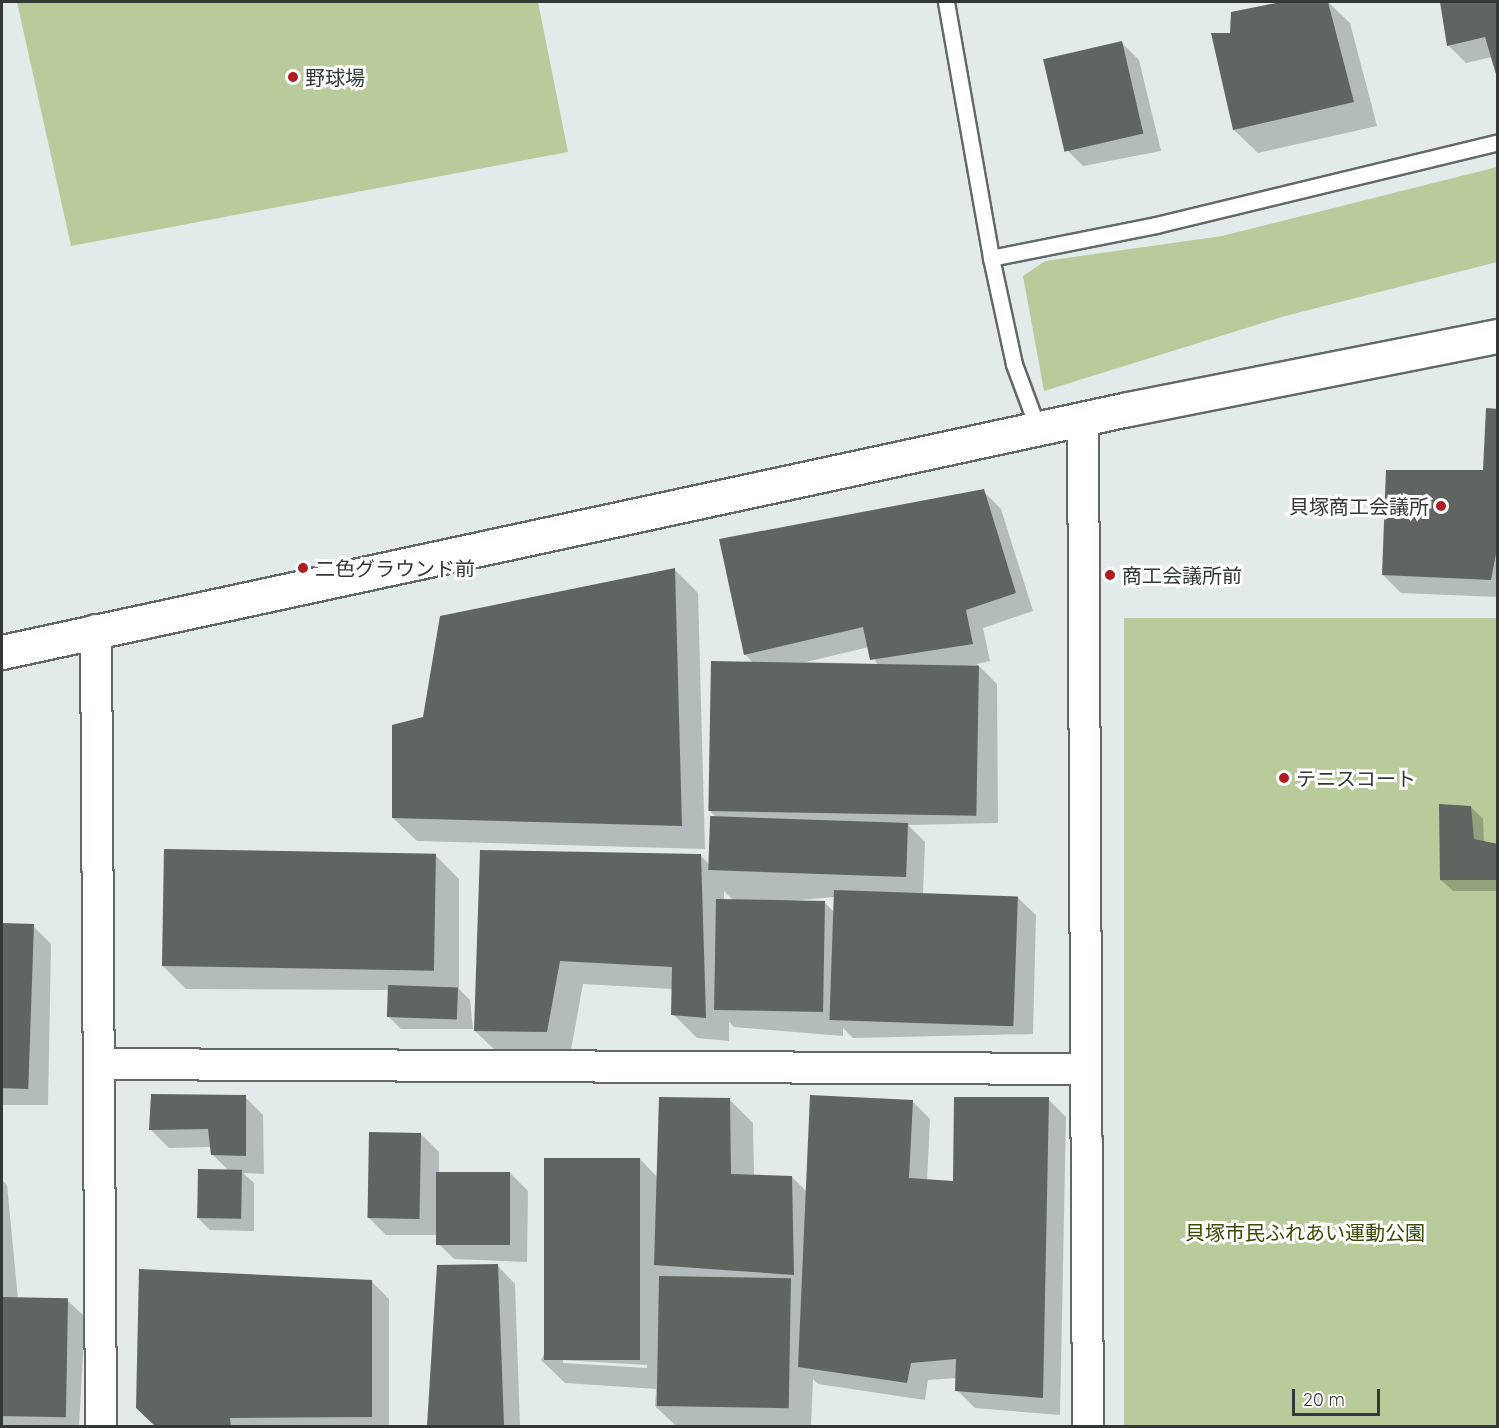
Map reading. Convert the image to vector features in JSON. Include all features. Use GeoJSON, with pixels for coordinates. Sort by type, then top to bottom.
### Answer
{"type":"FeatureCollection","features":[{"type":"Feature","properties":{"kind":"street"},"geometry":{"type":"LineString","coordinates":[[2,651],[1083,419],[1497,336]]}},
{"type":"Feature","properties":{"kind":"street"},"geometry":{"type":"LineString","coordinates":[[1083,419],[1088,1426]]}},
{"type":"Feature","properties":{"kind":"street"},"geometry":{"type":"LineString","coordinates":[[96,630],[101,1426]]}},
{"type":"Feature","properties":{"kind":"street"},"geometry":{"type":"LineString","coordinates":[[99,1064],[1086,1069]]}},
{"type":"Feature","properties":{"kind":"lane"},"geometry":{"type":"LineString","coordinates":[[946,2],[991,258],[1014,364],[1038,429]]}},
{"type":"Feature","properties":{"kind":"lane"},"geometry":{"type":"LineString","coordinates":[[991,258],[1156,225],[1497,142]]}},
{"type":"Feature","properties":{"kind":"green space","name":"野球場"},"geometry":{"type":"Polygon","coordinates":[[[17,2],[538,2],[568,152],[71,246],[17,2]]]}},
{"type":"Feature","properties":{"kind":"green space"},"geometry":{"type":"Polygon","coordinates":[[[1497,167],[1497,262],[1285,316],[1044,391],[1023,276],[1045,261],[1222,236],[1497,167]]]}},
{"type":"Feature","properties":{"kind":"green space","name":"貝塚市民ふれあい運動公園"},"geometry":{"type":"Polygon","coordinates":[[[1124,618],[1497,618],[1497,1426],[1124,1426],[1124,618]]]}},
{"type":"Feature","properties":{"kind":"building"},"geometry":{"type":"Polygon","coordinates":[[[1281,2],[1328,2],[1354,102],[1233,130],[1211,33],[1230,33],[1231,12],[1281,2]]]}},
{"type":"Feature","properties":{"kind":"building"},"geometry":{"type":"Polygon","coordinates":[[[1440,2],[1498,2],[1498,81],[1485,37],[1447,46],[1440,2]]]}},
{"type":"Feature","properties":{"kind":"building"},"geometry":{"type":"Polygon","coordinates":[[[1122,41],[1143,134],[1064,152],[1043,59],[1122,41]]]}},
{"type":"Feature","properties":{"kind":"building","name":"貝塚商工会議所"},"geometry":{"type":"Polygon","coordinates":[[[1486,408],[1498,409],[1498,543],[1491,580],[1382,575],[1386,470],[1483,470],[1486,408]]]}},
{"type":"Feature","properties":{"kind":"building"},"geometry":{"type":"Polygon","coordinates":[[[984,489],[1016,593],[966,610],[973,644],[870,660],[863,627],[744,655],[719,539],[984,489]]]}},
{"type":"Feature","properties":{"kind":"building"},"geometry":{"type":"Polygon","coordinates":[[[675,568],[682,826],[392,818],[392,725],[423,717],[440,616],[675,568]]]}},
{"type":"Feature","properties":{"kind":"building"},"geometry":{"type":"Polygon","coordinates":[[[711,661],[979,666],[976,816],[708,811],[711,661]]]}},
{"type":"Feature","properties":{"kind":"building"},"geometry":{"type":"Polygon","coordinates":[[[1439,804],[1471,806],[1474,839],[1498,844],[1498,880],[1440,880],[1439,804]]]}},
{"type":"Feature","properties":{"kind":"building"},"geometry":{"type":"Polygon","coordinates":[[[710,816],[908,823],[906,877],[708,870],[710,816]]]}},
{"type":"Feature","properties":{"kind":"building"},"geometry":{"type":"Polygon","coordinates":[[[164,849],[436,854],[434,971],[162,966],[164,849]]]}},
{"type":"Feature","properties":{"kind":"building"},"geometry":{"type":"Polygon","coordinates":[[[480,850],[701,854],[706,1018],[671,1015],[672,967],[560,961],[547,1032],[474,1031],[480,850]]]}},
{"type":"Feature","properties":{"kind":"building"},"geometry":{"type":"Polygon","coordinates":[[[834,890],[1018,896],[1013,1026],[829,1020],[834,890]]]}},
{"type":"Feature","properties":{"kind":"building"},"geometry":{"type":"Polygon","coordinates":[[[716,899],[825,901],[823,1012],[714,1010],[716,899]]]}},
{"type":"Feature","properties":{"kind":"building"},"geometry":{"type":"Polygon","coordinates":[[[2,923],[34,924],[28,1089],[2,1088],[2,923]]]}},
{"type":"Feature","properties":{"kind":"building"},"geometry":{"type":"Polygon","coordinates":[[[388,985],[458,987],[457,1019],[387,1017],[388,985]]]}},
{"type":"Feature","properties":{"kind":"building"},"geometry":{"type":"Polygon","coordinates":[[[151,1094],[246,1095],[246,1156],[211,1155],[208,1129],[149,1130],[151,1094]]]}},
{"type":"Feature","properties":{"kind":"building"},"geometry":{"type":"Polygon","coordinates":[[[810,1095],[913,1100],[909,1178],[953,1181],[954,1097],[1049,1097],[1043,1398],[955,1391],[956,1359],[911,1363],[907,1383],[798,1367],[810,1095]]]}},
{"type":"Feature","properties":{"kind":"building"},"geometry":{"type":"Polygon","coordinates":[[[659,1097],[730,1098],[731,1174],[792,1176],[794,1275],[654,1265],[659,1097]]]}},
{"type":"Feature","properties":{"kind":"building"},"geometry":{"type":"Polygon","coordinates":[[[369,1132],[421,1133],[419,1219],[367,1218],[369,1132]]]}},
{"type":"Feature","properties":{"kind":"building"},"geometry":{"type":"Polygon","coordinates":[[[544,1158],[640,1158],[640,1360],[544,1360],[544,1158]]]}},
{"type":"Feature","properties":{"kind":"building"},"geometry":{"type":"Polygon","coordinates":[[[198,1169],[242,1170],[241,1219],[197,1218],[198,1169]]]}},
{"type":"Feature","properties":{"kind":"building"},"geometry":{"type":"Polygon","coordinates":[[[436,1172],[510,1172],[510,1245],[436,1245],[436,1172]]]}},
{"type":"Feature","properties":{"kind":"building"},"geometry":{"type":"Polygon","coordinates":[[[498,1264],[504,1426],[427,1426],[437,1265],[498,1264]]]}},
{"type":"Feature","properties":{"kind":"building"},"geometry":{"type":"Polygon","coordinates":[[[139,1269],[372,1280],[372,1417],[230,1418],[231,1426],[155,1426],[136,1408],[139,1269]]]}},
{"type":"Feature","properties":{"kind":"building"},"geometry":{"type":"Polygon","coordinates":[[[659,1276],[791,1278],[789,1408],[657,1406],[659,1276]]]}},
{"type":"Feature","properties":{"kind":"building"},"geometry":{"type":"Polygon","coordinates":[[[2,1297],[68,1298],[66,1417],[2,1416],[2,1297]]]}},
{"type":"Feature","properties":{"kind":"place","name":"野球場"},"geometry":{"type":"Point","coordinates":[293,77]}},
{"type":"Feature","properties":{"kind":"place","name":"貝塚商工会議所"},"geometry":{"type":"Point","coordinates":[1441,506]}},
{"type":"Feature","properties":{"kind":"place","name":"二色グラウンド前"},"geometry":{"type":"Point","coordinates":[303,568]}},
{"type":"Feature","properties":{"kind":"place","name":"商工会議所前"},"geometry":{"type":"Point","coordinates":[1110,575]}},
{"type":"Feature","properties":{"kind":"place","name":"テニスコート"},"geometry":{"type":"Point","coordinates":[1284,778]}}]}
